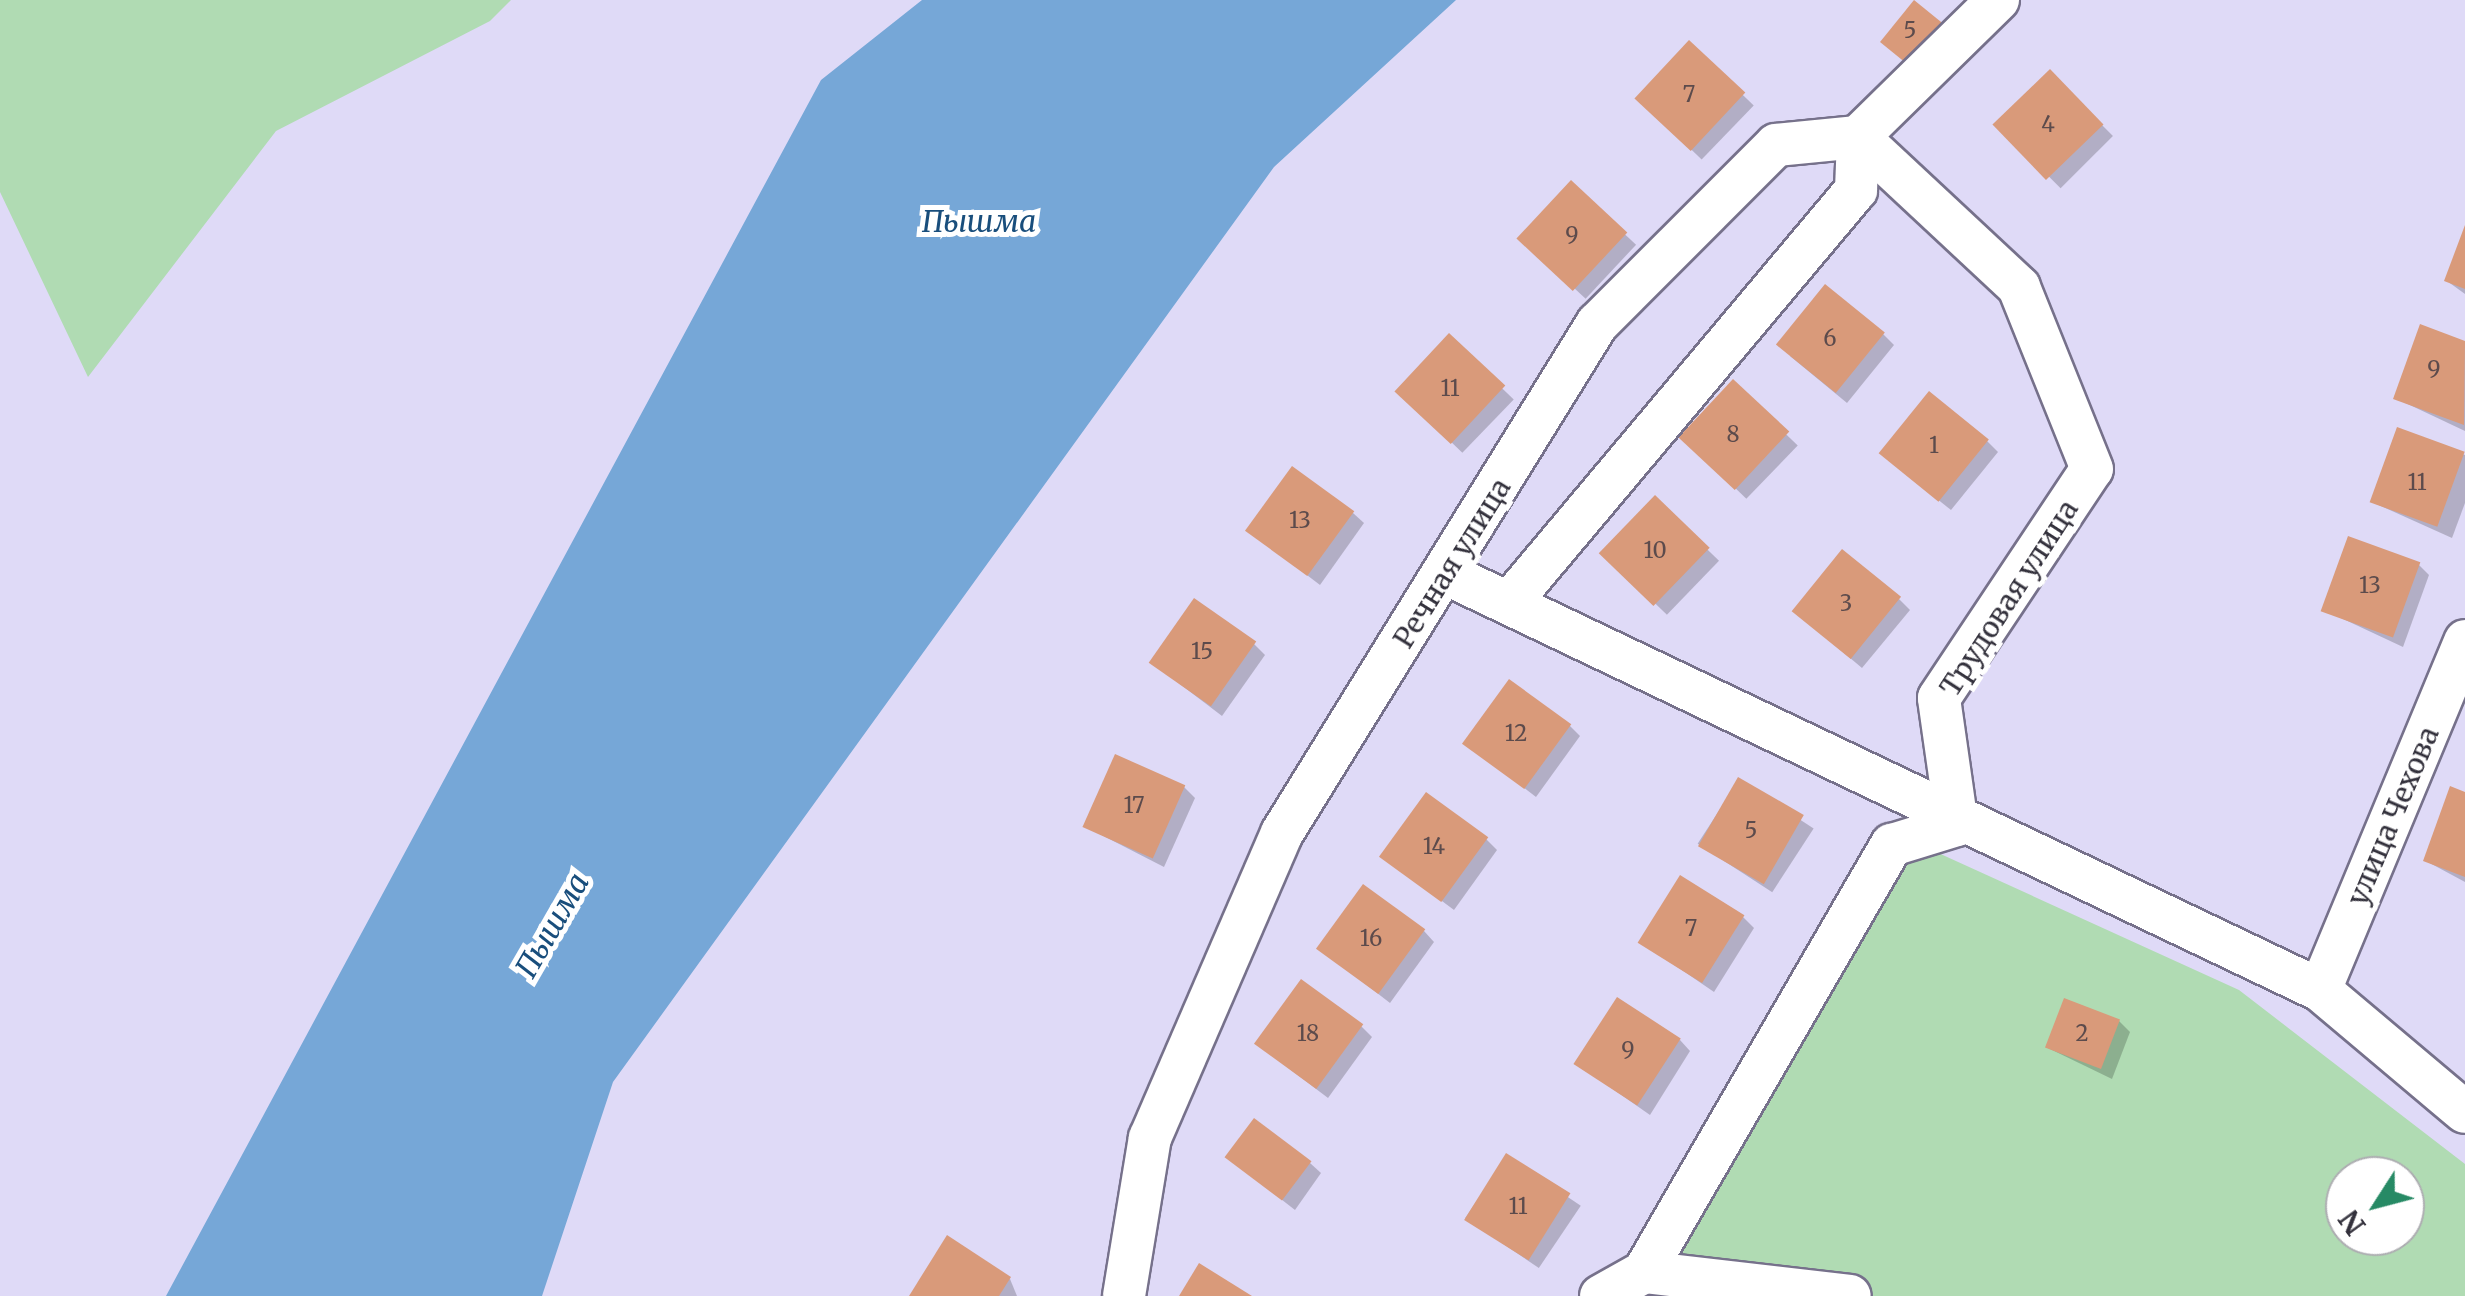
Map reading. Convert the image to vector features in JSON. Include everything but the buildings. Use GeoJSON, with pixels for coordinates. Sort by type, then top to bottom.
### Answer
{"type":"FeatureCollection","features":[{"type":"Feature","properties":{"kind":"street"},"geometry":{"type":"LineString","coordinates":[[1510,602],[1856,190],[1858,137],[1998,0]]}},
{"type":"Feature","properties":{"kind":"street","name":"Речная улица"},"geometry":{"type":"LineString","coordinates":[[1124,1296],[1150,1138],[1282,833],[1447,574],[1597,324],[1776,145],[1858,137]]}},
{"type":"Feature","properties":{"kind":"street","name":"Трудовая улица"},"geometry":{"type":"LineString","coordinates":[[1858,137],[2019,286],[2092,469],[1940,698],[1957,825]]}},
{"type":"Feature","properties":{"kind":"street"},"geometry":{"type":"LineString","coordinates":[[1447,574],[1957,825],[2320,990],[2465,1112]]}},
{"type":"Feature","properties":{"kind":"street","name":"улица Чехова"},"geometry":{"type":"LineString","coordinates":[[2320,990],[2465,641]]}},
{"type":"Feature","properties":{"kind":"street"},"geometry":{"type":"LineString","coordinates":[[1601,1296],[1644,1272],[1892,845],[1957,825]]}},
{"type":"Feature","properties":{"kind":"street"},"geometry":{"type":"LineString","coordinates":[[1644,1272],[1850,1296]]}},
{"type":"Feature","properties":{"kind":"green space"},"geometry":{"type":"Polygon","coordinates":[[[0,0],[511,0],[490,21],[276,131],[88,377],[0,192],[0,0]]]}},
{"type":"Feature","properties":{"kind":"green space"},"geometry":{"type":"Polygon","coordinates":[[[1879,826],[2239,990],[2465,1164],[2465,1296],[1647,1296],[1879,826]]]}},
{"type":"Feature","properties":{"kind":"water","name":"Пышма"},"geometry":{"type":"Polygon","coordinates":[[[922,0],[1456,0],[1274,167],[613,1082],[542,1296],[166,1296],[821,80],[922,0]]]}}]}
